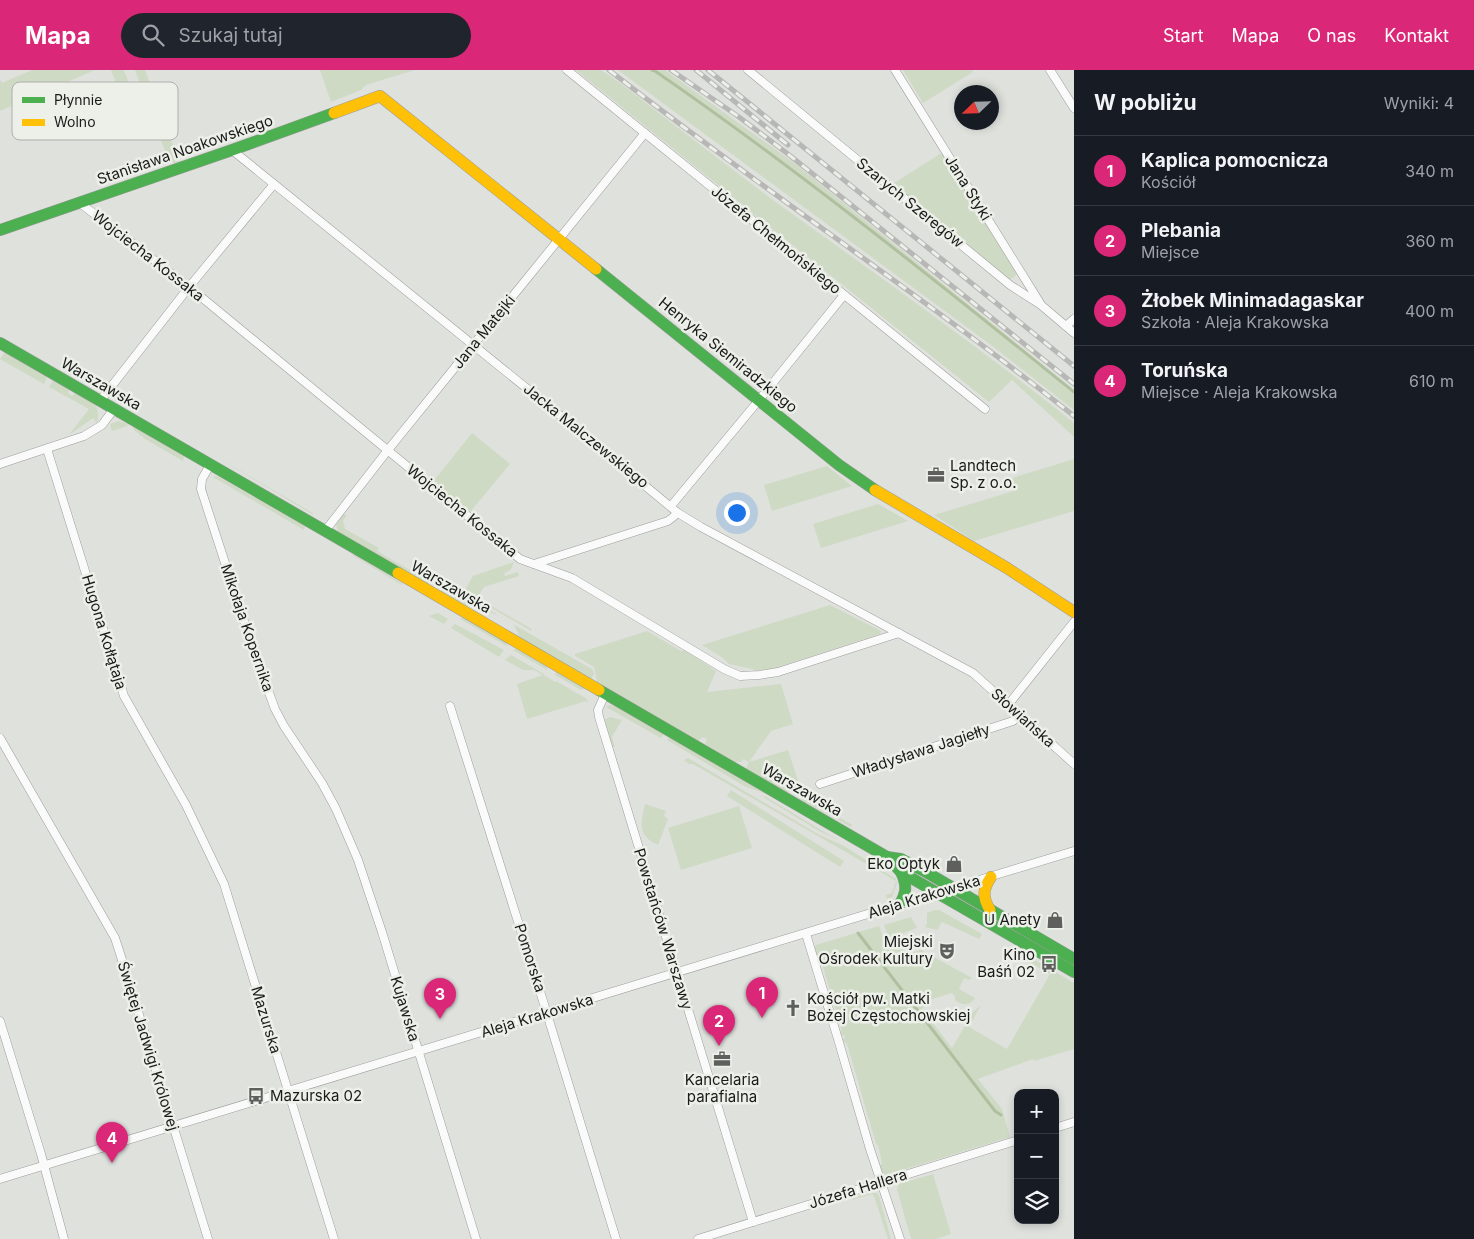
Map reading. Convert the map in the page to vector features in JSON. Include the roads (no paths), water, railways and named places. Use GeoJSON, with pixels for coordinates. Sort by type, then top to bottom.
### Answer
{"type":"FeatureCollection","features":[{"type":"Feature","properties":{"kind":"street","name":"Józefa Chełmońskiego"},"geometry":{"type":"LineString","coordinates":[[567,70],[985,409]]}},
{"type":"Feature","properties":{"kind":"street","name":"Szarych Szeregów"},"geometry":{"type":"LineString","coordinates":[[748,70],[1010,285],[1041,304],[1074,333]]}},
{"type":"Feature","properties":{"kind":"street","name":"Jana Styki"},"geometry":{"type":"LineString","coordinates":[[895,70],[1041,304]]}},
{"type":"Feature","properties":{"kind":"street"},"geometry":{"type":"LineString","coordinates":[[1050,70],[1074,108]]}},
{"type":"Feature","properties":{"kind":"street","name":"Stanisława Noakowskiego"},"geometry":{"type":"LineString","coordinates":[[0,230],[232,150],[380,96]]}},
{"type":"Feature","properties":{"kind":"street","name":"Henryka Siemiradzkiego"},"geometry":{"type":"LineString","coordinates":[[380,96],[839,465],[870,487],[1007,568],[1074,612]]}},
{"type":"Feature","properties":{"kind":"street","name":"Jana Matejki"},"geometry":{"type":"LineString","coordinates":[[324,531],[645,133]]}},
{"type":"Feature","properties":{"kind":"street","name":"Jacka Malczewskiego"},"geometry":{"type":"LineString","coordinates":[[232,150],[678,513],[973,673]]}},
{"type":"Feature","properties":{"kind":"street"},"geometry":{"type":"LineString","coordinates":[[100,401],[189,287],[274,184]]}},
{"type":"Feature","properties":{"kind":"street","name":"Wojciecha Kossaka"},"geometry":{"type":"LineString","coordinates":[[80,203],[189,287],[520,559],[572,578],[718,666],[740,676],[778,672],[899,633]]}},
{"type":"Feature","properties":{"kind":"street"},"geometry":{"type":"LineString","coordinates":[[670,506],[844,295]]}},
{"type":"Feature","properties":{"kind":"street"},"geometry":{"type":"LineString","coordinates":[[1066,326],[1074,319]]}},
{"type":"Feature","properties":{"kind":"street","name":"Warszawska"},"geometry":{"type":"LineString","coordinates":[[0,343],[887,857],[901,872],[1074,972]]}},
{"type":"Feature","properties":{"kind":"street"},"geometry":{"type":"LineString","coordinates":[[0,464],[74,441],[102,425],[114,409]]}},
{"type":"Feature","properties":{"kind":"street","name":"Hugona Kołłątaja"},"geometry":{"type":"LineString","coordinates":[[47,449],[124,696],[186,805]]}},
{"type":"Feature","properties":{"kind":"street","name":"Mikołaja Kopernika"},"geometry":{"type":"LineString","coordinates":[[210,465],[202,479],[201,488],[254,652],[275,709],[284,726],[322,783]]}},
{"type":"Feature","properties":{"kind":"street"},"geometry":{"type":"LineString","coordinates":[[532,564],[668,521],[678,513]]}},
{"type":"Feature","properties":{"kind":"street"},"geometry":{"type":"LineString","coordinates":[[1008,705],[1074,622]]}},
{"type":"Feature","properties":{"kind":"street","name":"Słowiańska"},"geometry":{"type":"LineString","coordinates":[[973,673],[1074,764]]}},
{"type":"Feature","properties":{"kind":"street","name":"Powstańców Warszawy"},"geometry":{"type":"LineString","coordinates":[[605,694],[598,710],[599,717],[753,1222]]}},
{"type":"Feature","properties":{"kind":"street","name":"Pomorska"},"geometry":{"type":"LineString","coordinates":[[450,706],[616,1239]]}},
{"type":"Feature","properties":{"kind":"street","name":"Władysława Jagiełły"},"geometry":{"type":"LineString","coordinates":[[820,784],[1013,721],[1019,715]]}},
{"type":"Feature","properties":{"kind":"street","name":"Świętej Jadwigi Królowej"},"geometry":{"type":"LineString","coordinates":[[0,738],[115,938],[208,1239]]}},
{"type":"Feature","properties":{"kind":"street","name":"Kujawska"},"geometry":{"type":"LineString","coordinates":[[322,783],[336,809],[358,860],[382,932],[476,1239]]}},
{"type":"Feature","properties":{"kind":"street","name":"Mazurska"},"geometry":{"type":"LineString","coordinates":[[186,805],[224,884],[334,1239]]}},
{"type":"Feature","properties":{"kind":"street","name":"Aleja Krakowska"},"geometry":{"type":"LineString","coordinates":[[0,1179],[1074,851]]}},
{"type":"Feature","properties":{"kind":"street","name":"Warszawska"},"geometry":{"type":"LineString","coordinates":[[887,857],[901,859],[1074,959]]}},
{"type":"Feature","properties":{"kind":"street"},"geometry":{"type":"LineString","coordinates":[[899,905],[907,890],[907,883],[901,872]]}},
{"type":"Feature","properties":{"kind":"street"},"geometry":{"type":"LineString","coordinates":[[990,910],[984,899],[983,892],[985,885],[991,877]]}},
{"type":"Feature","properties":{"kind":"street"},"geometry":{"type":"LineString","coordinates":[[806,934],[900,1239]]}},
{"type":"Feature","properties":{"kind":"street"},"geometry":{"type":"LineString","coordinates":[[0,1021],[64,1239]]}},
{"type":"Feature","properties":{"kind":"street"},"geometry":{"type":"LineString","coordinates":[[1059,1127],[1074,1122]]}},
{"type":"Feature","properties":{"kind":"street","name":"Józefa Hallera"},"geometry":{"type":"LineString","coordinates":[[698,1239],[1014,1141]]}},
{"type":"Feature","properties":{"kind":"waterway"},"geometry":{"type":"LineString","coordinates":[[652,70],[709,109],[815,188],[919,268],[1074,392]]}},
{"type":"Feature","properties":{"kind":"waterway"},"geometry":{"type":"LineString","coordinates":[[858,933],[995,1111],[1001,1115]]}},
{"type":"Feature","properties":{"kind":"railway"},"geometry":{"type":"LineString","coordinates":[[609,70],[666,114],[959,328],[1074,416]]}},
{"type":"Feature","properties":{"kind":"railway"},"geometry":{"type":"LineString","coordinates":[[671,70],[788,154],[1074,384]]}},
{"type":"Feature","properties":{"kind":"railway"},"geometry":{"type":"LineString","coordinates":[[696,70],[788,145]]}},
{"type":"Feature","properties":{"kind":"railway"},"geometry":{"type":"LineString","coordinates":[[708,70],[1074,366]]}},
{"type":"Feature","properties":{"kind":"place","name":"Landtech Sp. z o.o."},"geometry":{"type":"Point","coordinates":[936,475]}},
{"type":"Feature","properties":{"kind":"place","name":"Eko Optyk"},"geometry":{"type":"Point","coordinates":[954,864]}},
{"type":"Feature","properties":{"kind":"place","name":"U Anety"},"geometry":{"type":"Point","coordinates":[1055,920]}},
{"type":"Feature","properties":{"kind":"place","name":"Miejski Ośrodek Kultury"},"geometry":{"type":"Point","coordinates":[947,951]}},
{"type":"Feature","properties":{"kind":"place","name":"Kino Baśń 02"},"geometry":{"type":"Point","coordinates":[1049,964]}},
{"type":"Feature","properties":{"kind":"place","name":"Kościół pw. Matki Bożej Częstochowskiej"},"geometry":{"type":"Point","coordinates":[793,1008]}},
{"type":"Feature","properties":{"kind":"place","name":"Kaplica pomocnicza"},"geometry":{"type":"Point","coordinates":[762,1018]}},
{"type":"Feature","properties":{"kind":"place","name":"Żłobek Minimadagaskar"},"geometry":{"type":"Point","coordinates":[440,1019]}},
{"type":"Feature","properties":{"kind":"place","name":"Plebania"},"geometry":{"type":"Point","coordinates":[719,1046]}},
{"type":"Feature","properties":{"kind":"place","name":"Kancelaria parafialna"},"geometry":{"type":"Point","coordinates":[722,1059]}},
{"type":"Feature","properties":{"kind":"place","name":"Mazurska 02"},"geometry":{"type":"Point","coordinates":[256,1096]}},
{"type":"Feature","properties":{"kind":"place","name":"Toruńska"},"geometry":{"type":"Point","coordinates":[112,1163]}}]}
